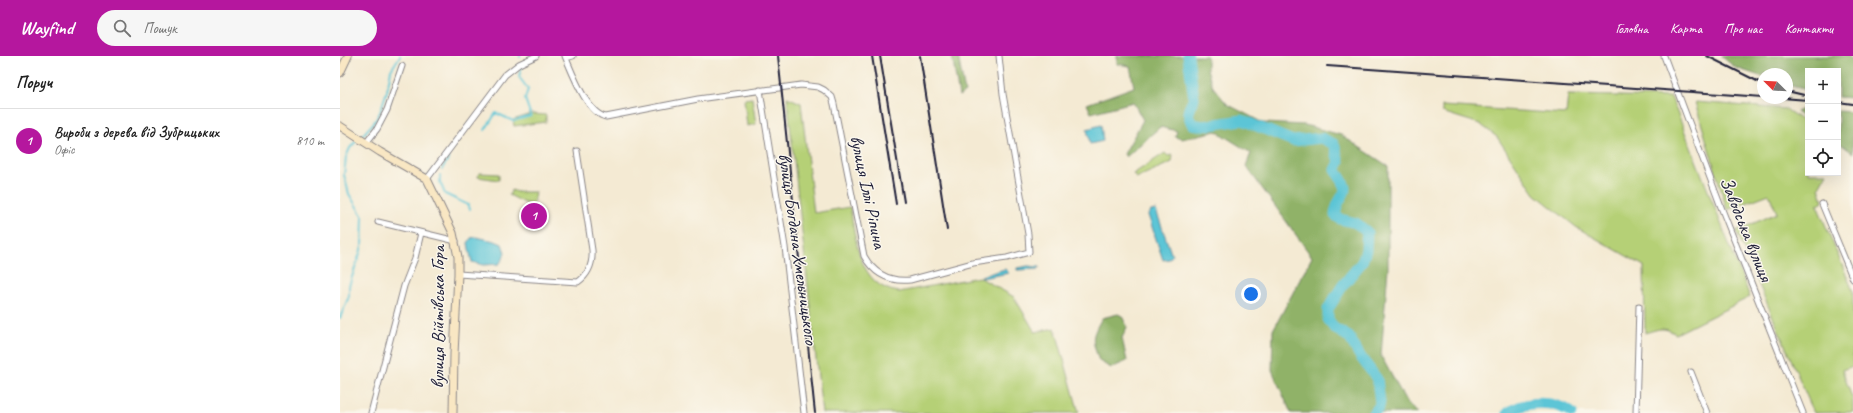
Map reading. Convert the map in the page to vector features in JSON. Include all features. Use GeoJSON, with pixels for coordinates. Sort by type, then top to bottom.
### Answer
{"type":"FeatureCollection","features":[{"type":"Feature","properties":{"kind":"street"},"geometry":{"type":"LineString","coordinates":[[340,74],[348,56]]}},
{"type":"Feature","properties":{"kind":"street"},"geometry":{"type":"LineString","coordinates":[[340,126],[427,179],[505,75],[518,64],[536,56]]}},
{"type":"Feature","properties":{"kind":"street"},"geometry":{"type":"LineString","coordinates":[[565,57],[573,56]]}},
{"type":"Feature","properties":{"kind":"street","name":"вулиця Іллі Ріпина"},"geometry":{"type":"LineString","coordinates":[[565,57],[578,84],[598,115],[610,117],[698,98],[760,90],[810,85],[818,86],[828,93],[834,104],[864,256],[872,269],[885,278],[901,281],[910,280],[972,263],[1007,258],[1028,252],[1028,234],[999,56]]}},
{"type":"Feature","properties":{"kind":"street","name":"Заводська вулиця"},"geometry":{"type":"LineString","coordinates":[[1664,56],[1721,207],[1803,413]]}},
{"type":"Feature","properties":{"kind":"street"},"geometry":{"type":"LineString","coordinates":[[364,141],[377,129],[387,110],[402,66]]}},
{"type":"Feature","properties":{"kind":"street","name":"вулиця Богдана Хмельницького"},"geometry":{"type":"LineString","coordinates":[[760,90],[785,246],[804,413]]}},
{"type":"Feature","properties":{"kind":"street"},"geometry":{"type":"LineString","coordinates":[[458,274],[578,282],[582,279],[591,266],[592,250],[577,151]]}},
{"type":"Feature","properties":{"kind":"street","name":"вулиця Війтівська Гора"},"geometry":{"type":"LineString","coordinates":[[427,179],[456,241],[458,274],[453,413]]}},
{"type":"Feature","properties":{"kind":"street"},"geometry":{"type":"LineString","coordinates":[[1822,204],[1853,279]]}},
{"type":"Feature","properties":{"kind":"street"},"geometry":{"type":"LineString","coordinates":[[378,222],[456,241]]}},
{"type":"Feature","properties":{"kind":"street"},"geometry":{"type":"LineString","coordinates":[[371,413],[404,286],[415,258],[421,233]]}},
{"type":"Feature","properties":{"kind":"street"},"geometry":{"type":"LineString","coordinates":[[1636,413],[1639,306]]}},
{"type":"Feature","properties":{"kind":"street"},"geometry":{"type":"LineString","coordinates":[[1691,372],[1707,413]]}},
{"type":"Feature","properties":{"kind":"green space"},"geometry":{"type":"Polygon","coordinates":[[[952,56],[958,56],[965,92],[959,96],[952,56]]]}},
{"type":"Feature","properties":{"kind":"green space"},"geometry":{"type":"Polygon","coordinates":[[[1117,56],[1207,56],[1207,69],[1213,87],[1227,104],[1263,123],[1305,125],[1341,135],[1388,166],[1388,268],[1381,356],[1408,405],[1418,413],[1291,413],[1272,370],[1273,330],[1312,257],[1246,166],[1251,153],[1216,131],[1182,139],[1175,137],[1177,131],[1160,127],[1126,157],[1124,154],[1143,120],[1133,102],[1091,113],[1087,104],[1134,87],[1130,66],[1117,64],[1117,56]]]}},
{"type":"Feature","properties":{"kind":"green space"},"geometry":{"type":"Polygon","coordinates":[[[1721,56],[1848,56],[1853,60],[1853,98],[1841,97],[1841,68],[1805,68],[1805,89],[1793,86],[1793,68],[1757,68],[1757,75],[1736,68],[1721,56]]]}},
{"type":"Feature","properties":{"kind":"green space"},"geometry":{"type":"Polygon","coordinates":[[[1568,95],[1671,97],[1750,297],[1676,334],[1664,329],[1645,333],[1644,266],[1576,227],[1535,194],[1497,137],[1480,124],[1442,112],[1442,106],[1566,114],[1568,95]]]}},
{"type":"Feature","properties":{"kind":"green space"},"geometry":{"type":"Polygon","coordinates":[[[787,97],[801,103],[814,213],[850,207],[854,233],[861,260],[875,281],[885,288],[899,292],[979,277],[1014,297],[1035,332],[1055,328],[1079,413],[822,413],[787,97]]]}},
{"type":"Feature","properties":{"kind":"green space"},"geometry":{"type":"Polygon","coordinates":[[[752,98],[756,124],[747,126],[744,99],[752,98]]]}},
{"type":"Feature","properties":{"kind":"green space"},"geometry":{"type":"Polygon","coordinates":[[[1695,102],[1786,109],[1805,123],[1805,176],[1825,176],[1819,187],[1823,201],[1817,205],[1853,291],[1853,366],[1842,370],[1853,400],[1853,412],[1814,413],[1736,231],[1777,213],[1769,194],[1727,210],[1695,102]]]}},
{"type":"Feature","properties":{"kind":"green space"},"geometry":{"type":"Polygon","coordinates":[[[1805,108],[1805,119],[1796,112],[1805,108]]]}},
{"type":"Feature","properties":{"kind":"green space"},"geometry":{"type":"Polygon","coordinates":[[[1841,111],[1853,112],[1853,153],[1841,144],[1841,111]]]}},
{"type":"Feature","properties":{"kind":"green space"},"geometry":{"type":"Polygon","coordinates":[[[532,114],[546,115],[546,122],[514,126],[513,120],[532,114]]]}},
{"type":"Feature","properties":{"kind":"green space"},"geometry":{"type":"Polygon","coordinates":[[[1165,153],[1168,156],[1173,155],[1172,162],[1136,178],[1133,174],[1165,153]]]}},
{"type":"Feature","properties":{"kind":"green space"},"geometry":{"type":"Polygon","coordinates":[[[479,173],[499,174],[499,180],[478,177],[479,173]]]}},
{"type":"Feature","properties":{"kind":"green space"},"geometry":{"type":"Polygon","coordinates":[[[512,190],[517,192],[535,192],[533,207],[509,195],[512,190]]]}},
{"type":"Feature","properties":{"kind":"green space"},"geometry":{"type":"Polygon","coordinates":[[[1118,314],[1122,316],[1127,327],[1122,338],[1127,361],[1111,368],[1099,361],[1093,339],[1095,330],[1102,318],[1118,314]]]}},
{"type":"Feature","properties":{"kind":"water"},"geometry":{"type":"Polygon","coordinates":[[[1101,125],[1103,141],[1090,144],[1087,129],[1101,125]]]}},
{"type":"Feature","properties":{"kind":"water"},"geometry":{"type":"Polygon","coordinates":[[[1156,210],[1172,256],[1169,259],[1163,260],[1148,215],[1151,211],[1156,210]]]}},
{"type":"Feature","properties":{"kind":"water"},"geometry":{"type":"Polygon","coordinates":[[[476,237],[502,244],[505,252],[503,259],[499,264],[483,265],[472,262],[468,243],[471,238],[476,237]]]}},
{"type":"Feature","properties":{"kind":"water"},"geometry":{"type":"Polygon","coordinates":[[[1028,266],[1040,267],[1038,269],[1017,270],[1017,268],[1028,266]]]}},
{"type":"Feature","properties":{"kind":"water"},"geometry":{"type":"Polygon","coordinates":[[[1005,269],[1009,273],[982,278],[981,276],[1005,269]]]}},
{"type":"Feature","properties":{"kind":"waterway"},"geometry":{"type":"LineString","coordinates":[[361,137],[375,121],[380,112],[387,91],[391,70],[400,56]]}},
{"type":"Feature","properties":{"kind":"waterway"},"geometry":{"type":"LineString","coordinates":[[1188,56],[1194,98],[1188,113],[1192,124],[1203,126],[1242,120],[1293,141],[1321,138],[1334,144],[1339,162],[1335,170],[1341,179],[1345,190],[1339,201],[1335,215],[1340,219],[1356,223],[1367,232],[1366,250],[1362,262],[1343,285],[1328,309],[1328,319],[1334,328],[1349,337],[1360,356],[1377,379],[1380,402],[1379,407],[1373,413]]}},
{"type":"Feature","properties":{"kind":"waterway"},"geometry":{"type":"LineString","coordinates":[[485,130],[496,113],[513,121],[531,116],[525,99],[528,89],[519,77],[521,67]]}},
{"type":"Feature","properties":{"kind":"waterway"},"geometry":{"type":"LineString","coordinates":[[340,318],[349,296],[349,286],[362,247],[363,217],[349,194],[344,175],[346,157],[350,148],[358,139]]}},
{"type":"Feature","properties":{"kind":"waterway"},"geometry":{"type":"LineString","coordinates":[[442,169],[449,158]]}},
{"type":"Feature","properties":{"kind":"waterway"},"geometry":{"type":"LineString","coordinates":[[440,175],[440,182],[445,194],[468,205],[470,209]]}},
{"type":"Feature","properties":{"kind":"waterway"},"geometry":{"type":"LineString","coordinates":[[1508,413],[1523,406],[1540,403],[1557,406],[1572,413]]}},
{"type":"Feature","properties":{"kind":"railway"},"geometry":{"type":"LineString","coordinates":[[778,56],[815,413]]}},
{"type":"Feature","properties":{"kind":"railway"},"geometry":{"type":"LineString","coordinates":[[872,56],[896,204]]}},
{"type":"Feature","properties":{"kind":"railway"},"geometry":{"type":"LineString","coordinates":[[880,56],[904,202]]}},
{"type":"Feature","properties":{"kind":"railway"},"geometry":{"type":"LineString","coordinates":[[920,56],[947,230]]}},
{"type":"Feature","properties":{"kind":"railway"},"geometry":{"type":"LineString","coordinates":[[1707,56],[1757,81]]}},
{"type":"Feature","properties":{"kind":"railway"},"geometry":{"type":"LineString","coordinates":[[1327,66],[1757,97]]}},
{"type":"Feature","properties":{"kind":"railway"},"geometry":{"type":"LineString","coordinates":[[1793,92],[1804,95]]}},
{"type":"Feature","properties":{"kind":"railway"},"geometry":{"type":"LineString","coordinates":[[1793,99],[1805,100]]}},
{"type":"Feature","properties":{"kind":"railway"},"geometry":{"type":"LineString","coordinates":[[1841,102],[1853,104]]}},
{"type":"Feature","properties":{"kind":"place","name":"Вироби з дерева від Зубрицьких"},"geometry":{"type":"Point","coordinates":[534,216]}}]}
